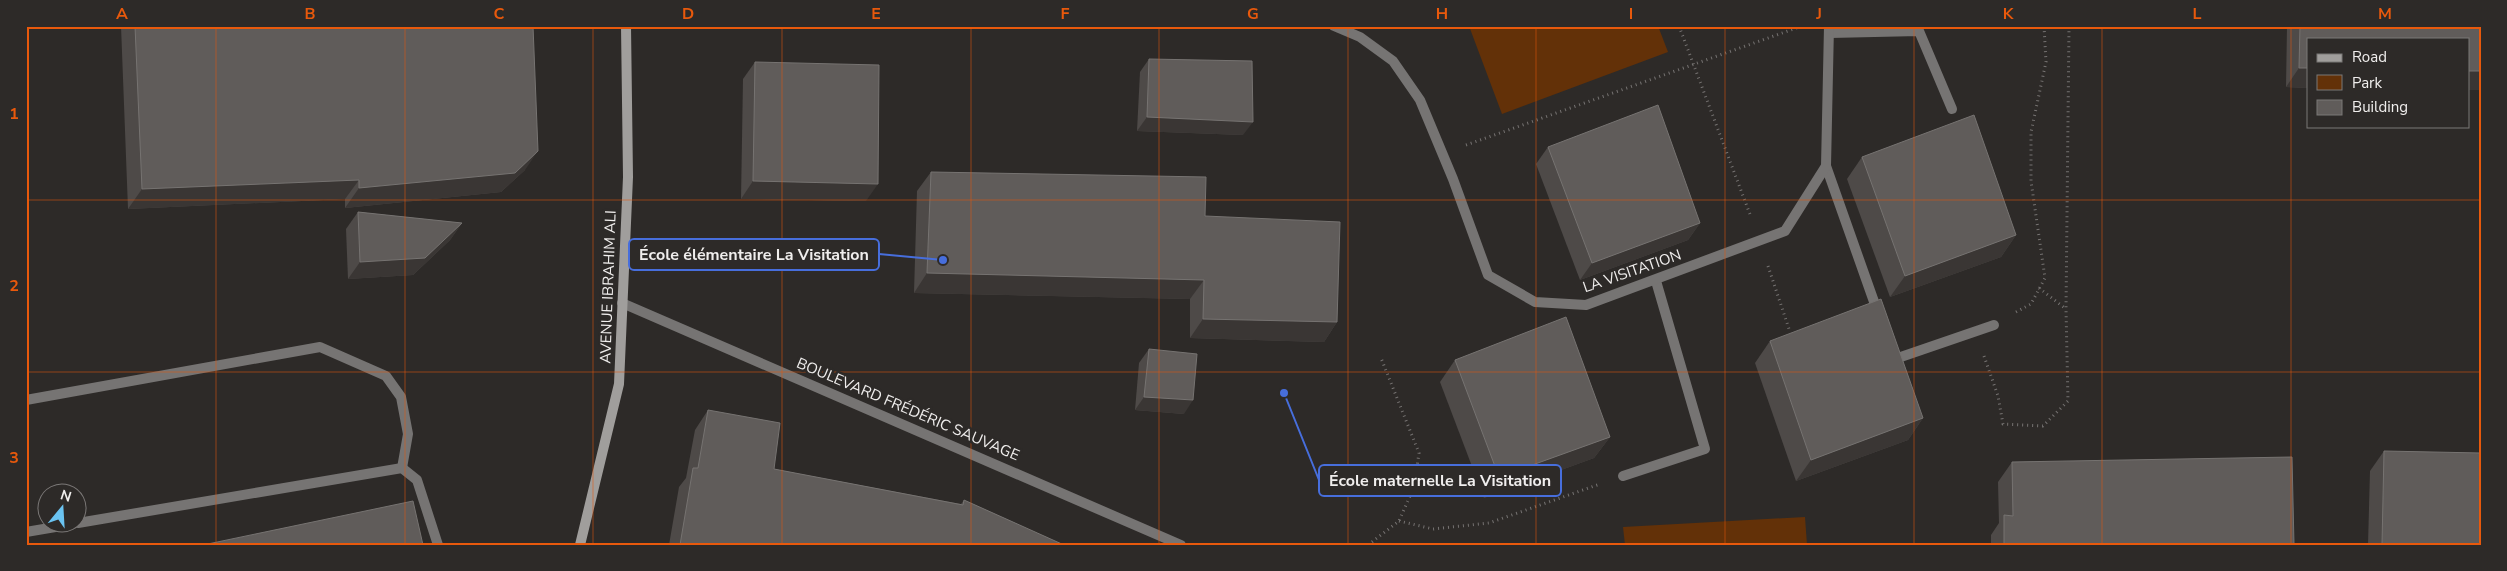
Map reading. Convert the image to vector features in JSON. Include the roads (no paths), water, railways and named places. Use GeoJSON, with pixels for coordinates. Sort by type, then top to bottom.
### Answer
{"type":"FeatureCollection","features":[{"type":"Feature","properties":{"kind":"street","name":"AVENUE IBRAHIM ALI"},"geometry":{"type":"LineString","coordinates":[[580,545],[620,384],[628,177],[626,26]]}},
{"type":"Feature","properties":{"kind":"street","name":"LA VISITATION"},"geometry":{"type":"LineString","coordinates":[[1334,26],[1360,37],[1392,60],[1420,100],[1453,179],[1488,275],[1534,302],[1586,305],[1656,281],[1786,231],[1826,166],[1830,30]]}},
{"type":"Feature","properties":{"kind":"street"},"geometry":{"type":"LineString","coordinates":[[1830,30],[1918,31],[1952,109]]}},
{"type":"Feature","properties":{"kind":"street"},"geometry":{"type":"LineString","coordinates":[[1826,166],[1881,323]]}},
{"type":"Feature","properties":{"kind":"street"},"geometry":{"type":"LineString","coordinates":[[1623,476],[1705,449],[1656,281]]}},
{"type":"Feature","properties":{"kind":"street","name":"BOULEVARD FRÉDÉRIC SAUVAGE"},"geometry":{"type":"LineString","coordinates":[[622,302],[1181,545]]}},
{"type":"Feature","properties":{"kind":"street"},"geometry":{"type":"LineString","coordinates":[[1890,351],[1892,360],[1994,326]]}},
{"type":"Feature","properties":{"kind":"street"},"geometry":{"type":"LineString","coordinates":[[26,400],[320,347],[386,376],[400,397],[408,434],[402,468]]}},
{"type":"Feature","properties":{"kind":"street"},"geometry":{"type":"LineString","coordinates":[[88,521],[402,468],[417,480],[438,545]]}},
{"type":"Feature","properties":{"kind":"place","name":"École élémentaire La Visitation"},"geometry":{"type":"Point","coordinates":[943,260]}},
{"type":"Feature","properties":{"kind":"place","name":"École maternelle La Visitation"},"geometry":{"type":"Point","coordinates":[1284,393]}}]}
